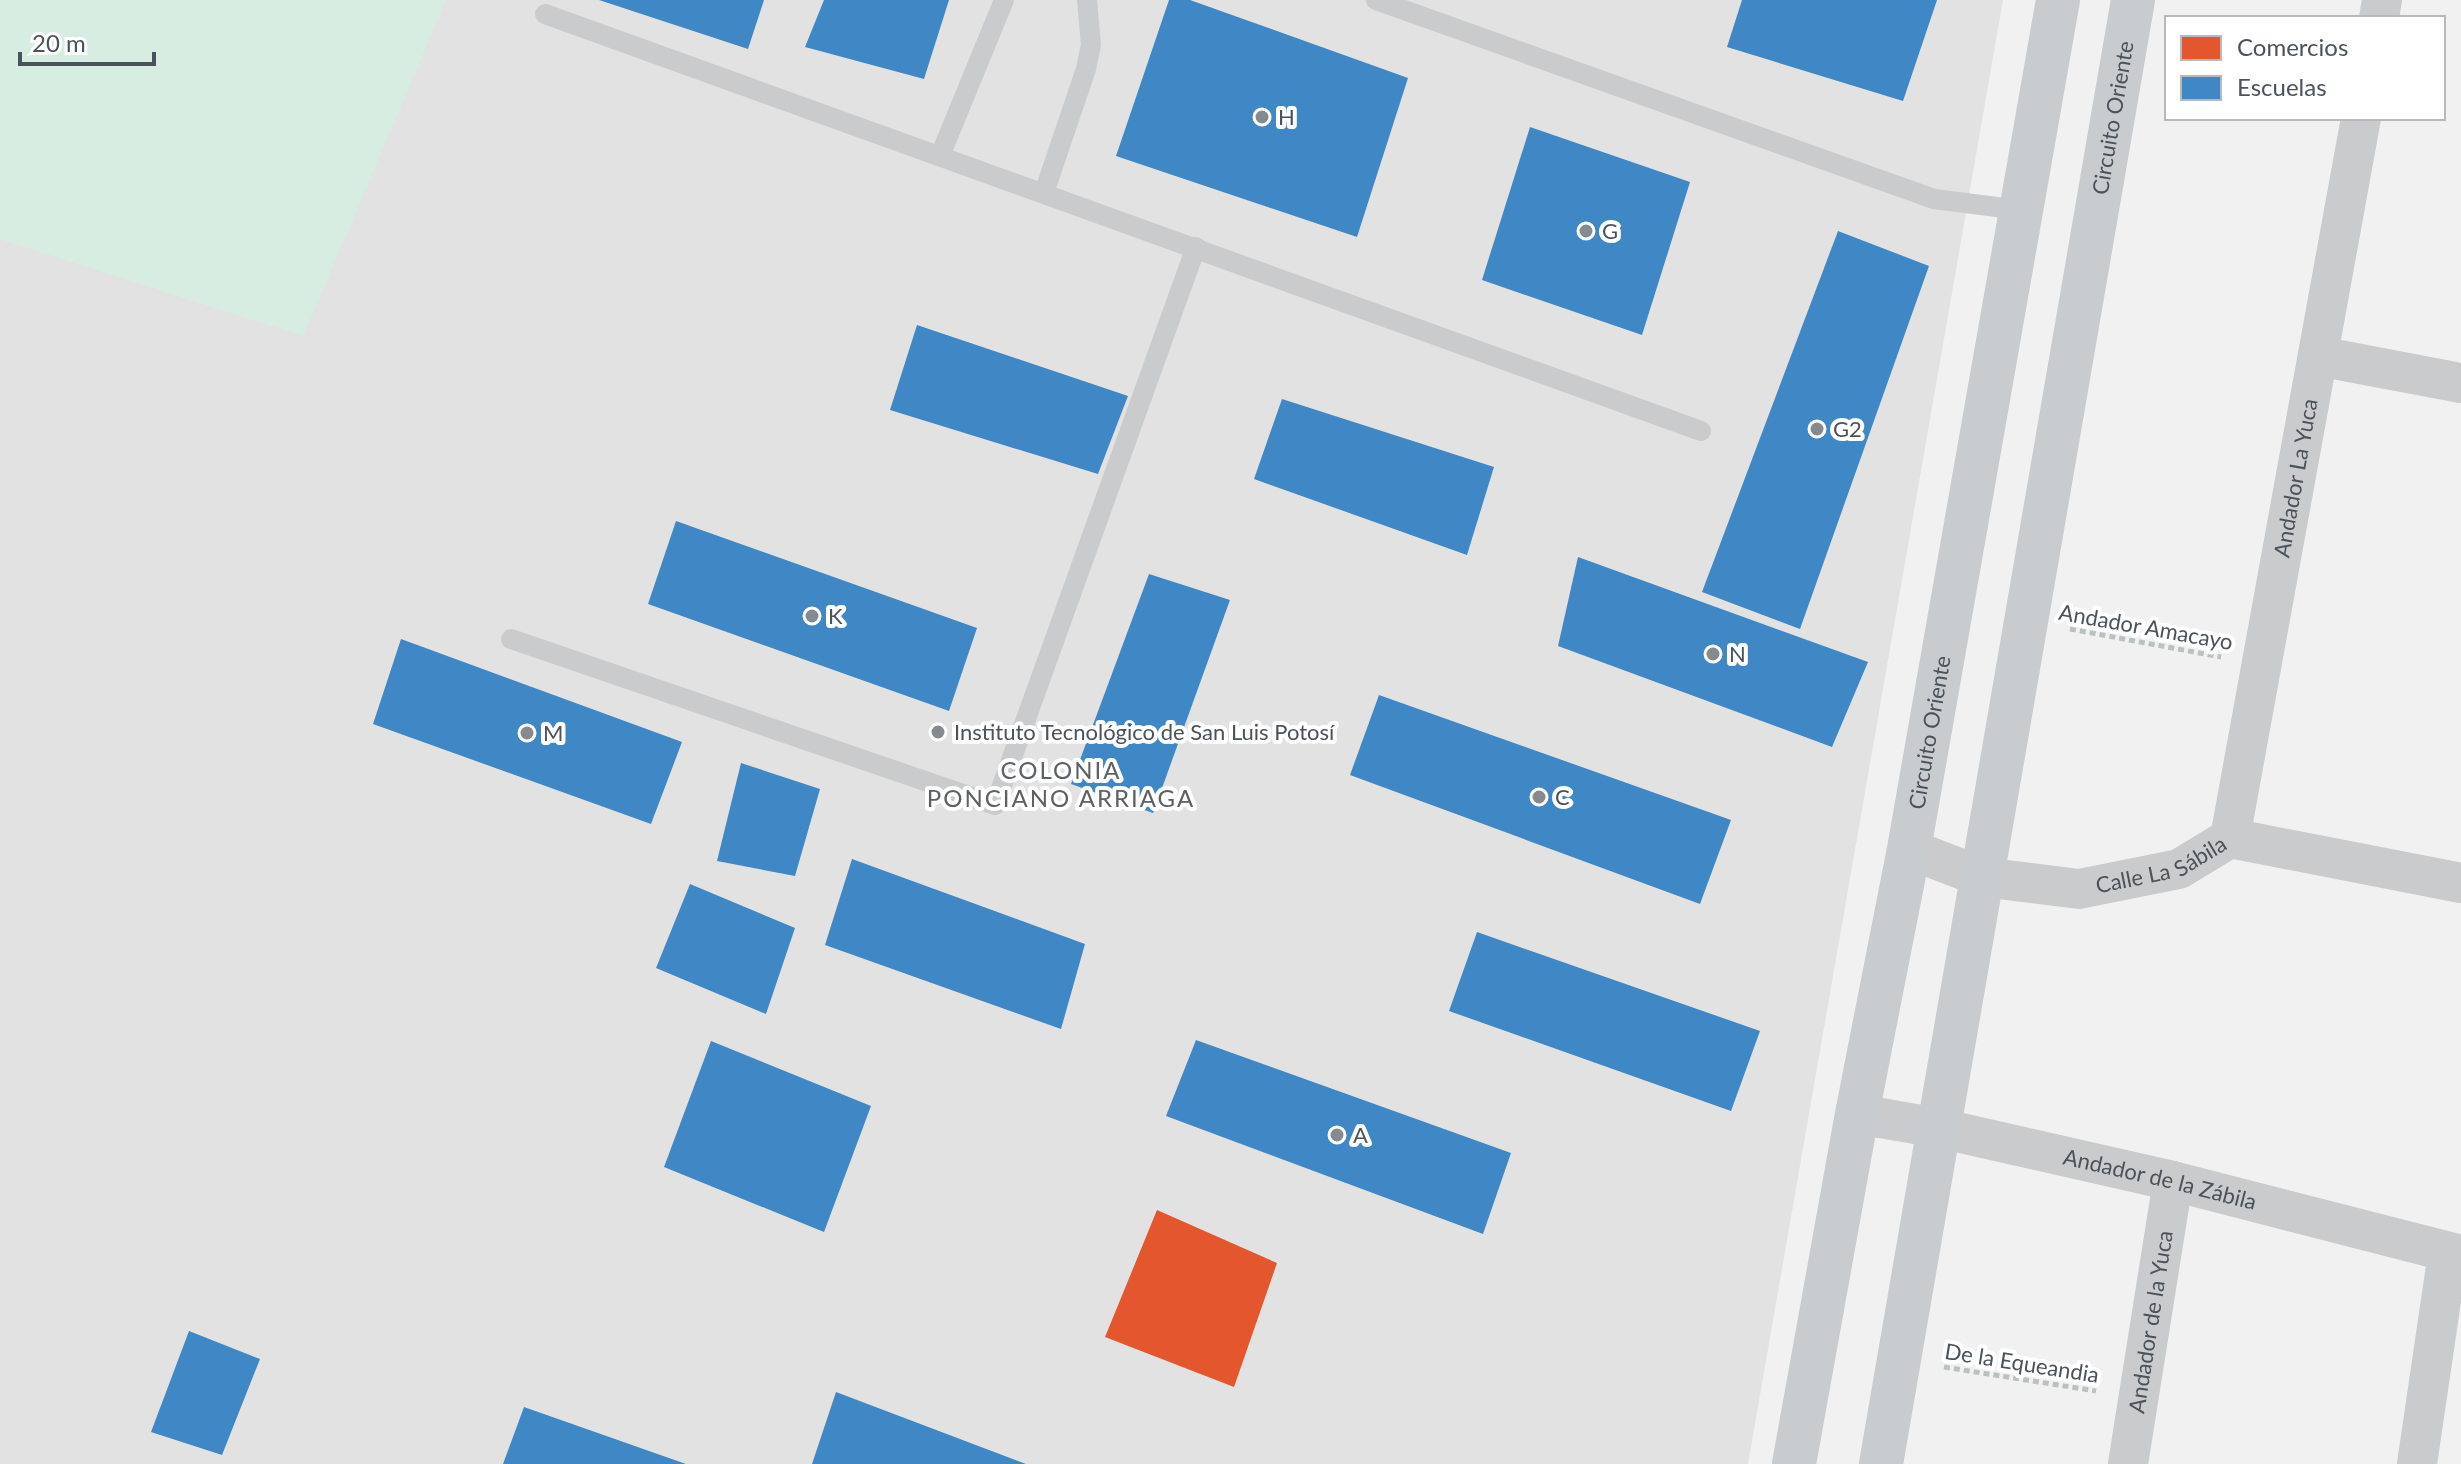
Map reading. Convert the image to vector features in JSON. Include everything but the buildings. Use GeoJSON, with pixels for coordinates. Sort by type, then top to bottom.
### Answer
{"type":"FeatureCollection","features":[{"type":"Feature","properties":{"kind":"street","name":"Circuito Oriente"},"geometry":{"type":"LineString","coordinates":[[1794,1464],[1857,1114],[1909,849],[2058,0]]}},
{"type":"Feature","properties":{"kind":"street","name":"Circuito Oriente"},"geometry":{"type":"LineString","coordinates":[[1881,1464],[2133,0]]}},
{"type":"Feature","properties":{"kind":"street","name":"Andador La Yuca"},"geometry":{"type":"LineString","coordinates":[[2230,838],[2361,120]]}},
{"type":"Feature","properties":{"kind":"street"},"geometry":{"type":"LineString","coordinates":[[2318,356],[2461,383]]}},
{"type":"Feature","properties":{"kind":"street","name":"Calle La Sábila"},"geometry":{"type":"LineString","coordinates":[[1909,849],[1982,877],[2079,889],[2179,869],[2230,838],[2461,883]]}},
{"type":"Feature","properties":{"kind":"street","name":"Andador de la Zábila"},"geometry":{"type":"LineString","coordinates":[[1857,1114],[1939,1128],[2173,1181],[2454,1254]]}},
{"type":"Feature","properties":{"kind":"street","name":"Andador de la Yuca"},"geometry":{"type":"LineString","coordinates":[[2128,1464],[2141,1398],[2173,1181]]}},
{"type":"Feature","properties":{"kind":"street"},"geometry":{"type":"LineString","coordinates":[[2417,1464],[2454,1254]]}},
{"type":"Feature","properties":{"kind":"lane"},"geometry":{"type":"LineString","coordinates":[[940,156],[1004,0]]}},
{"type":"Feature","properties":{"kind":"lane"},"geometry":{"type":"LineString","coordinates":[[1044,193],[1086,69],[1091,45],[1087,0]]}},
{"type":"Feature","properties":{"kind":"lane"},"geometry":{"type":"LineString","coordinates":[[1376,0],[1934,199],[2020,210]]}},
{"type":"Feature","properties":{"kind":"lane"},"geometry":{"type":"LineString","coordinates":[[545,14],[1701,431]]}},
{"type":"Feature","properties":{"kind":"lane"},"geometry":{"type":"LineString","coordinates":[[511,639],[995,805],[1196,247]]}},
{"type":"Feature","properties":{"kind":"path","name":"Andador Amacayo"},"geometry":{"type":"LineString","coordinates":[[2025,621],[2261,664]]}},
{"type":"Feature","properties":{"kind":"path","name":"De la Equeandia"},"geometry":{"type":"LineString","coordinates":[[1899,1360],[2141,1398]]}},
{"type":"Feature","properties":{"kind":"shaded area","name":"Instituto Tecnológico de San Luis Potosí"},"geometry":{"type":"Polygon","coordinates":[[[0,0],[2003,0],[1748,1464],[0,1464],[0,0]]]}},
{"type":"Feature","properties":{"kind":"green space"},"geometry":{"type":"Polygon","coordinates":[[[0,0],[446,0],[303,336],[0,239],[0,0]]]}},
{"type":"Feature","properties":{"kind":"place","name":"H"},"geometry":{"type":"Point","coordinates":[1262,117]}},
{"type":"Feature","properties":{"kind":"place","name":"G"},"geometry":{"type":"Point","coordinates":[1586,231]}},
{"type":"Feature","properties":{"kind":"place","name":"G2"},"geometry":{"type":"Point","coordinates":[1817,429]}},
{"type":"Feature","properties":{"kind":"place","name":"K"},"geometry":{"type":"Point","coordinates":[812,616]}},
{"type":"Feature","properties":{"kind":"place","name":"N"},"geometry":{"type":"Point","coordinates":[1713,654]}},
{"type":"Feature","properties":{"kind":"place","name":"Instituto Tecnológico de San Luis Potosí"},"geometry":{"type":"Point","coordinates":[938,732]}},
{"type":"Feature","properties":{"kind":"place","name":"M"},"geometry":{"type":"Point","coordinates":[527,733]}},
{"type":"Feature","properties":{"kind":"place","name":"C"},"geometry":{"type":"Point","coordinates":[1539,797]}},
{"type":"Feature","properties":{"kind":"place","name":"A"},"geometry":{"type":"Point","coordinates":[1337,1135]}},
{"type":"Feature","properties":{"kind":"district","name":"COLONIA PONCIANO ARRIAGA"},"geometry":{"type":"Point","coordinates":[1061,785]}}]}
